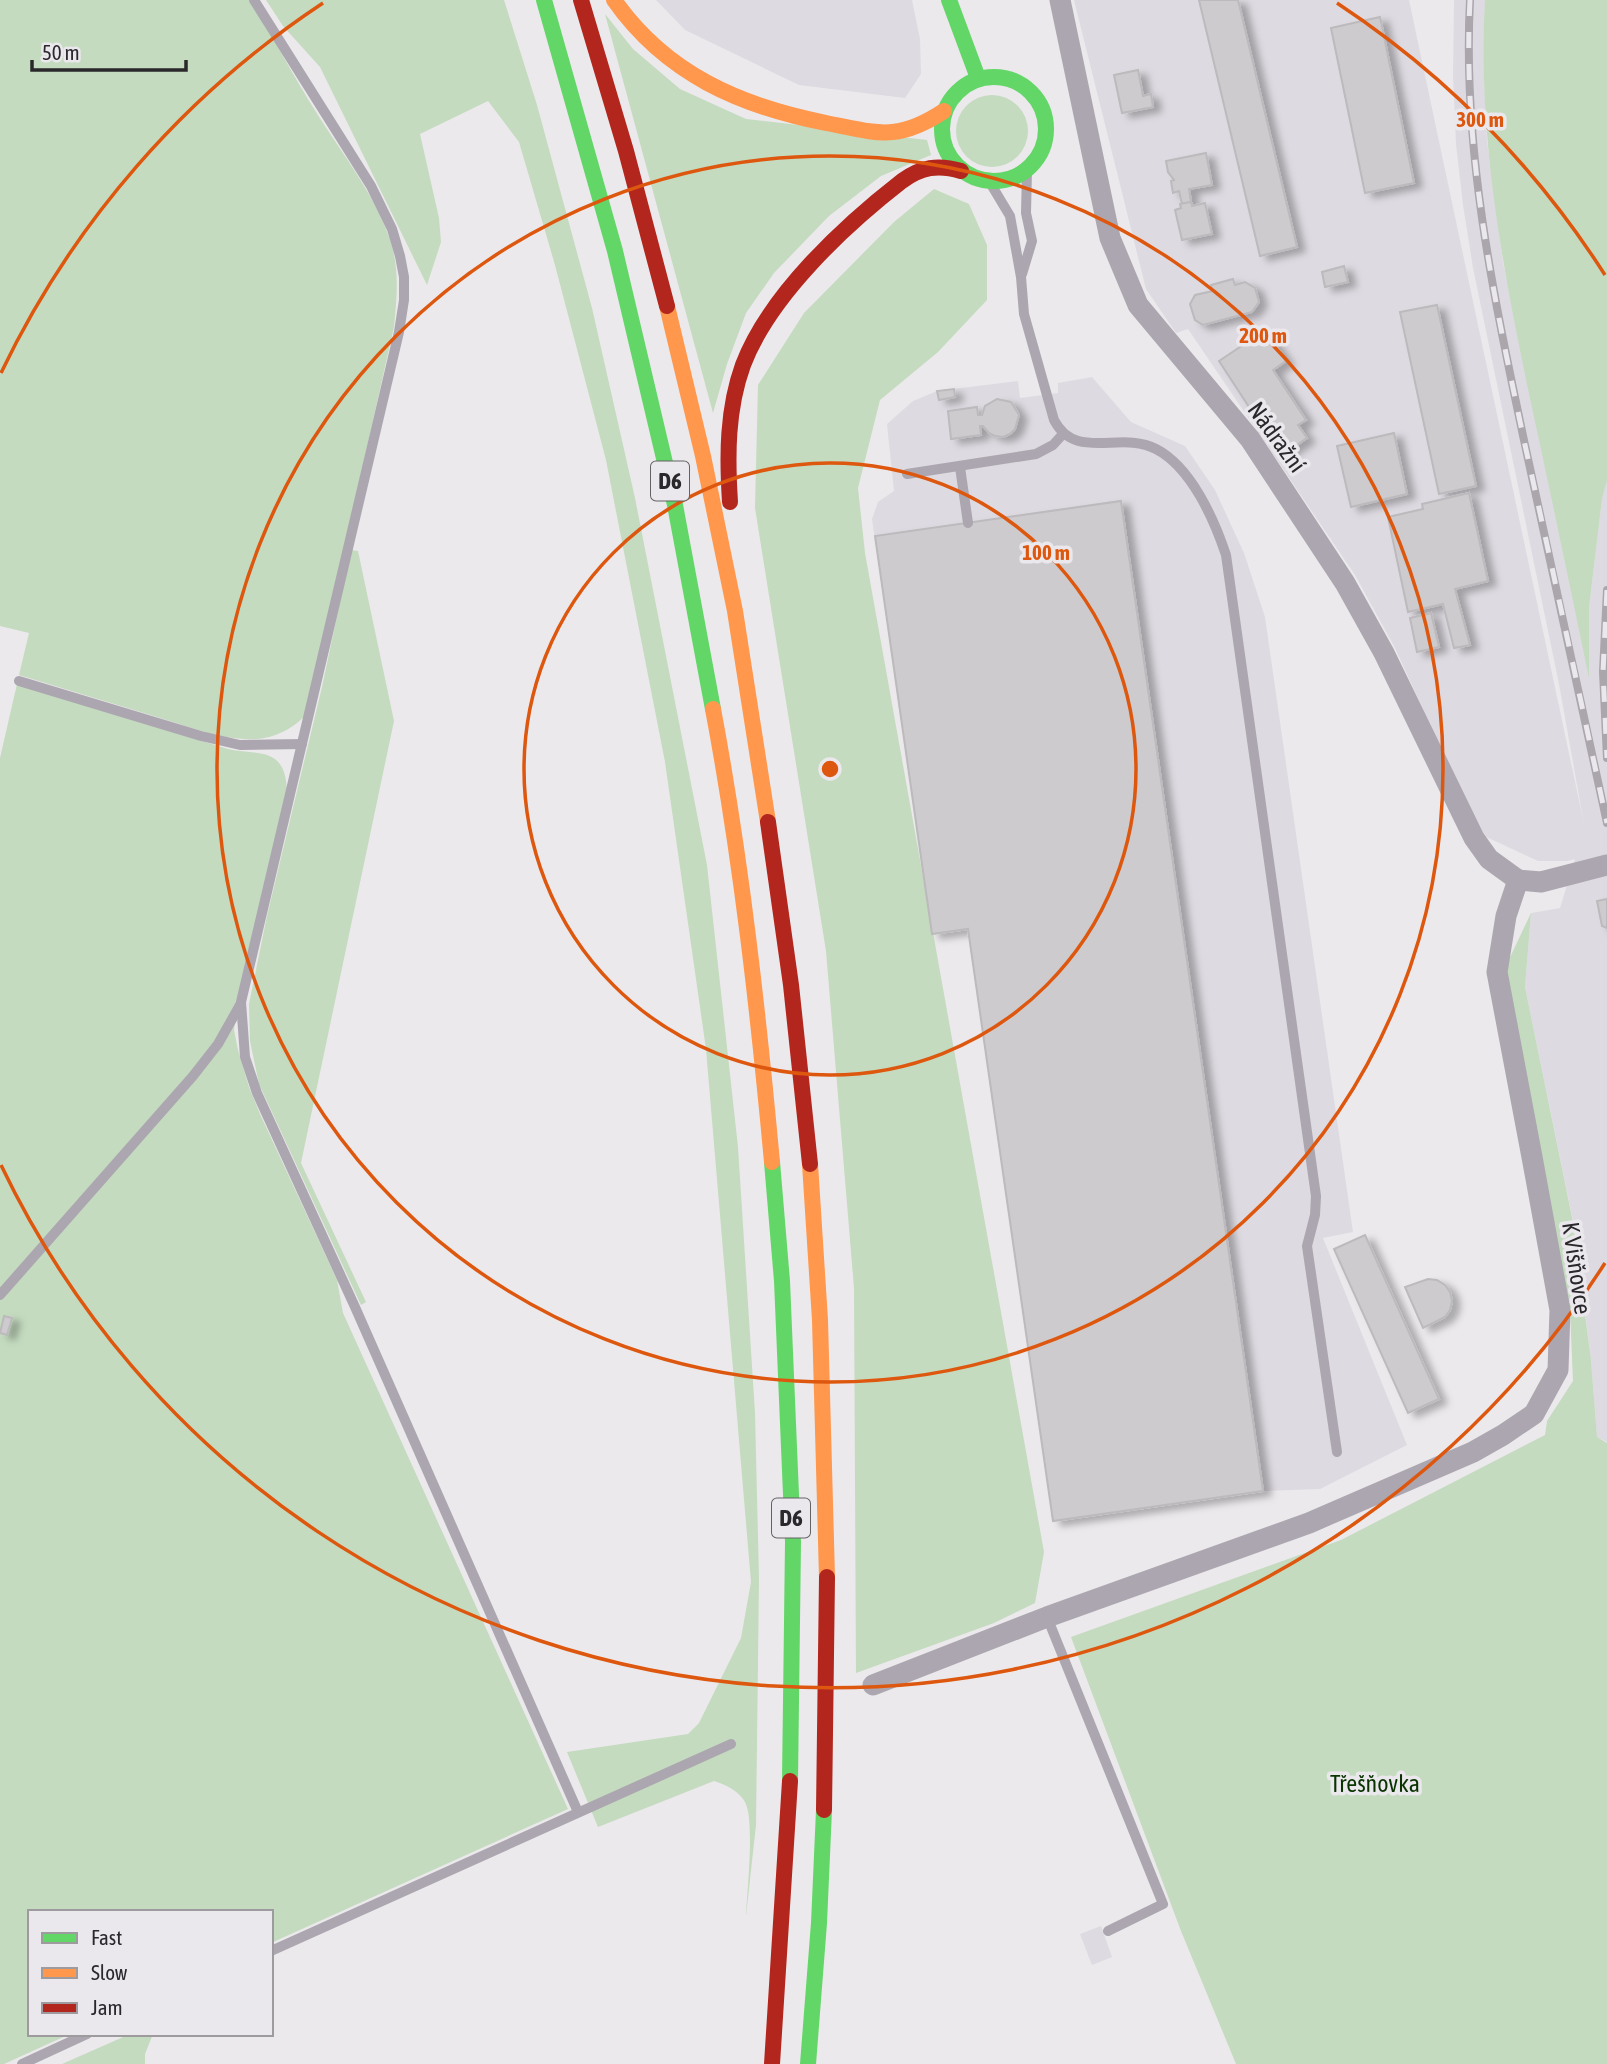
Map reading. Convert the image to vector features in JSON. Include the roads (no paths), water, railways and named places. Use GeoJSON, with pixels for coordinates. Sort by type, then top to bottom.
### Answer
{"type":"FeatureCollection","features":[{"type":"Feature","properties":{"kind":"main road","name":"D6"},"geometry":{"type":"LineString","coordinates":[[544,0],[610,227],[651,391],[710,678],[733,814],[754,972],[779,1218],[789,1414],[792,1580],[790,1797],[772,2064]]}},
{"type":"Feature","properties":{"kind":"main road","name":"D6"},"geometry":{"type":"LineString","coordinates":[[581,0],[644,215],[715,511],[736,618],[789,969],[815,1217],[824,1417],[828,1616],[824,1805],[808,2064]]}},
{"type":"Feature","properties":{"kind":"main road"},"geometry":{"type":"LineString","coordinates":[[614,0],[646,38],[678,65],[710,85],[759,106],[812,120],[871,131],[904,132],[930,121],[944,111]]}},
{"type":"Feature","properties":{"kind":"main road"},"geometry":{"type":"LineString","coordinates":[[949,0],[978,78]]}},
{"type":"Feature","properties":{"kind":"main road"},"geometry":{"type":"LineString","coordinates":[[736,618],[727,463],[733,404],[743,364],[767,318],[798,277],[846,228],[906,177],[931,167],[945,167],[989,181],[1009,179],[1027,170],[1038,158],[1046,127],[1044,111],[1036,97],[1024,86],[1010,78],[978,78],[963,85],[951,96],[941,127],[943,144],[950,159],[961,171]]}},
{"type":"Feature","properties":{"kind":"street","name":"Nádražní"},"geometry":{"type":"LineString","coordinates":[[1060,0],[1110,238],[1138,305],[1250,439],[1345,583],[1384,653],[1474,838],[1489,859],[1518,880]]}},
{"type":"Feature","properties":{"kind":"street"},"geometry":{"type":"LineString","coordinates":[[1518,880],[1541,882],[1607,865]]}},
{"type":"Feature","properties":{"kind":"street","name":"K Višňovce"},"geometry":{"type":"LineString","coordinates":[[873,1685],[1047,1616],[1309,1523],[1473,1452],[1503,1436],[1534,1414],[1558,1370],[1560,1310],[1497,972],[1506,916],[1518,880]]}},
{"type":"Feature","properties":{"kind":"lane"},"geometry":{"type":"LineString","coordinates":[[0,1295],[201,1065],[218,1044],[241,1002],[399,332],[404,277],[392,229],[382,206],[254,0]]}},
{"type":"Feature","properties":{"kind":"lane"},"geometry":{"type":"LineString","coordinates":[[1021,277],[1032,241],[1026,213],[1027,170]]}},
{"type":"Feature","properties":{"kind":"lane"},"geometry":{"type":"LineString","coordinates":[[989,181],[1010,216],[1021,277],[1024,314],[1054,420],[1063,434],[1077,442],[1138,443],[1155,449],[1170,459],[1203,501],[1226,555],[1316,1196],[1315,1215],[1307,1246],[1337,1452]]}},
{"type":"Feature","properties":{"kind":"lane"},"geometry":{"type":"LineString","coordinates":[[907,474],[1036,454],[1063,434]]}},
{"type":"Feature","properties":{"kind":"lane"},"geometry":{"type":"LineString","coordinates":[[960,467],[968,523]]}},
{"type":"Feature","properties":{"kind":"lane"},"geometry":{"type":"LineString","coordinates":[[19,681],[201,736],[240,745],[302,744]]}},
{"type":"Feature","properties":{"kind":"lane"},"geometry":{"type":"LineString","coordinates":[[241,1002],[245,1057],[257,1093],[355,1307],[578,1812]]}},
{"type":"Feature","properties":{"kind":"lane"},"geometry":{"type":"LineString","coordinates":[[1047,1616],[1163,1904],[1108,1930]]}},
{"type":"Feature","properties":{"kind":"lane"},"geometry":{"type":"LineString","coordinates":[[273,1950],[731,1744]]}},
{"type":"Feature","properties":{"kind":"lane"},"geometry":{"type":"LineString","coordinates":[[22,2064],[83,2036]]}},
{"type":"Feature","properties":{"kind":"railway"},"geometry":{"type":"LineString","coordinates":[[1470,0],[1471,113],[1492,279],[1607,823]]}},
{"type":"Feature","properties":{"kind":"railway"},"geometry":{"type":"LineString","coordinates":[[1607,590],[1603,672],[1607,758]]}},
{"type":"Feature","properties":{"kind":"park label","name":"Třešňovka"},"geometry":{"type":"Point","coordinates":[1375,1783]}}]}
